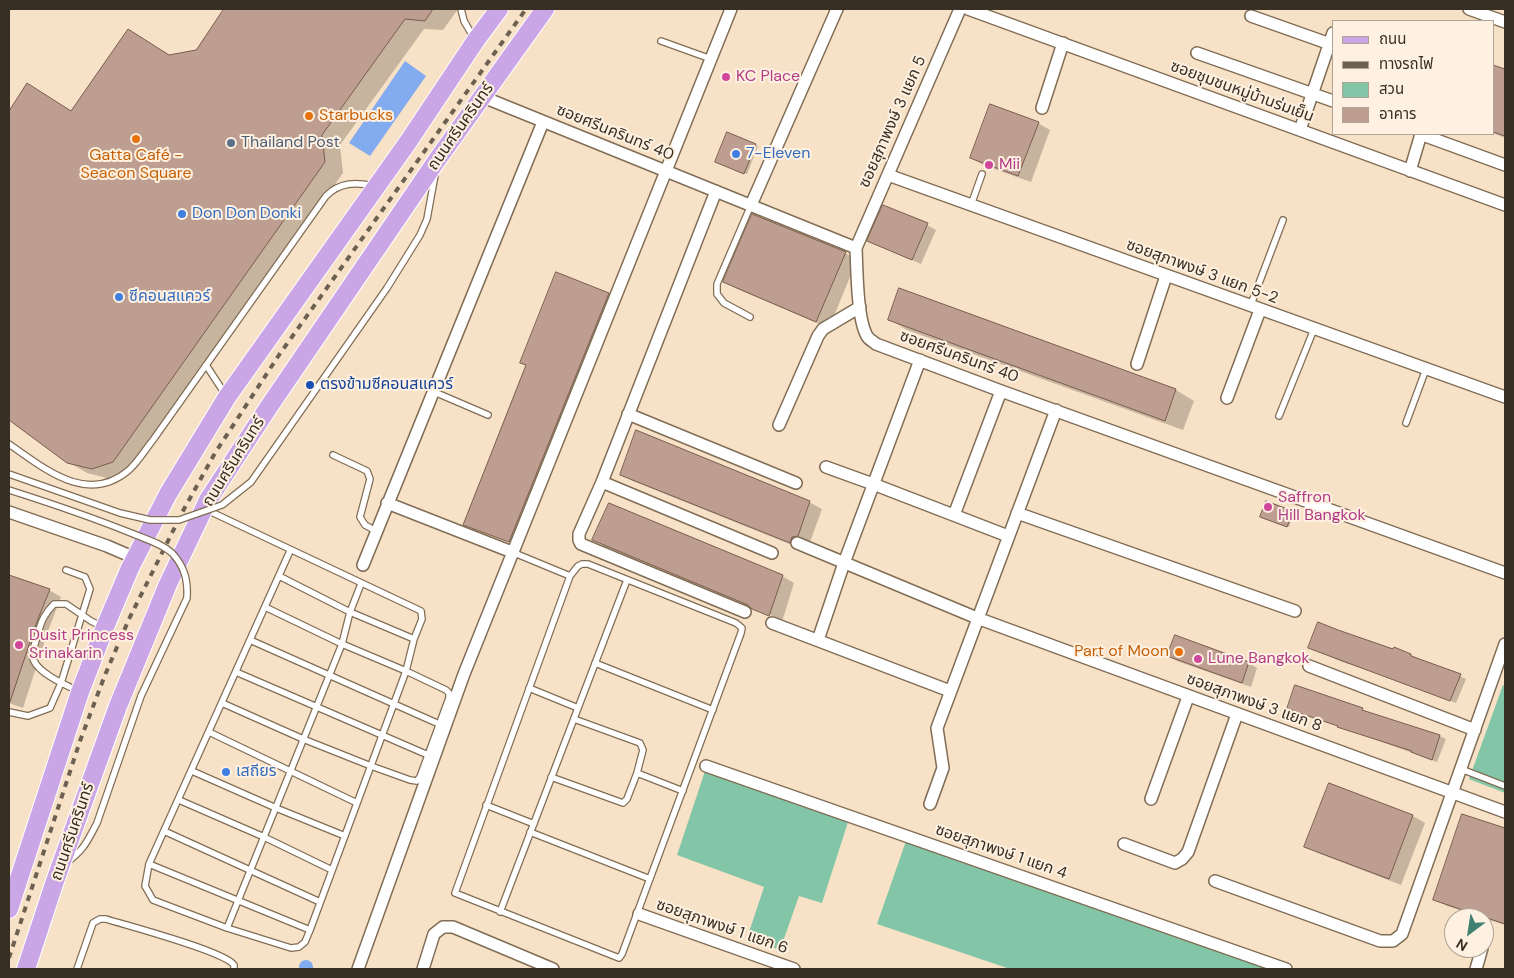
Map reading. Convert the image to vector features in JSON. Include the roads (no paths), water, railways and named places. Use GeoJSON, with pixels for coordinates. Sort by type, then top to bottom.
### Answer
{"type":"FeatureCollection","features":[{"type":"Feature","properties":{"kind":"main road"},"geometry":{"type":"LineString","coordinates":[[9,909],[80,692],[105,627],[135,558],[168,494],[227,397],[499,9]]}},
{"type":"Feature","properties":{"kind":"main road","name":"ถนนศรีนครินทร์"},"geometry":{"type":"LineString","coordinates":[[26,969],[60,867],[118,706],[168,584],[204,508],[268,408],[437,160],[545,9]]}},
{"type":"Feature","properties":{"kind":"street"},"geometry":{"type":"LineString","coordinates":[[358,969],[464,674],[731,9]]}},
{"type":"Feature","properties":{"kind":"street"},"geometry":{"type":"LineString","coordinates":[[751,205],[837,9]]}},
{"type":"Feature","properties":{"kind":"street","name":"ซอยสุภาพงษ์ 3 แยก 5"},"geometry":{"type":"LineString","coordinates":[[856,248],[960,9]]}},
{"type":"Feature","properties":{"kind":"street","name":"ซอยชุมชนหมู่บ้านร่มเย็น"},"geometry":{"type":"LineString","coordinates":[[968,9],[1505,205]]}},
{"type":"Feature","properties":{"kind":"street"},"geometry":{"type":"LineString","coordinates":[[1469,9],[1505,22]]}},
{"type":"Feature","properties":{"kind":"street"},"geometry":{"type":"LineString","coordinates":[[1251,16],[1332,40],[1300,130]]}},
{"type":"Feature","properties":{"kind":"street"},"geometry":{"type":"LineString","coordinates":[[1042,108],[1063,44]]}},
{"type":"Feature","properties":{"kind":"street"},"geometry":{"type":"LineString","coordinates":[[1197,53],[1332,101]]}},
{"type":"Feature","properties":{"kind":"street","name":"ซอยศรีนครินทร์ 40"},"geometry":{"type":"LineString","coordinates":[[482,97],[856,248],[860,307],[866,335],[876,344],[1505,573]]}},
{"type":"Feature","properties":{"kind":"street"},"geometry":{"type":"LineString","coordinates":[[363,565],[432,391],[543,122]]}},
{"type":"Feature","properties":{"kind":"street"},"geometry":{"type":"LineString","coordinates":[[1410,170],[1420,135]]}},
{"type":"Feature","properties":{"kind":"street"},"geometry":{"type":"LineString","coordinates":[[1423,135],[1505,165]]}},
{"type":"Feature","properties":{"kind":"street","name":"ซอยสุภาพงษ์ 3 แยก 5-2"},"geometry":{"type":"LineString","coordinates":[[888,175],[1505,397]]}},
{"type":"Feature","properties":{"kind":"street"},"geometry":{"type":"LineString","coordinates":[[716,191],[602,482],[579,534],[579,540],[581,544],[745,612]]}},
{"type":"Feature","properties":{"kind":"street"},"geometry":{"type":"LineString","coordinates":[[1137,364],[1166,276]]}},
{"type":"Feature","properties":{"kind":"street"},"geometry":{"type":"LineString","coordinates":[[779,425],[818,336],[824,329],[860,307]]}},
{"type":"Feature","properties":{"kind":"street"},"geometry":{"type":"LineString","coordinates":[[1227,398],[1255,308]]}},
{"type":"Feature","properties":{"kind":"street"},"geometry":{"type":"LineString","coordinates":[[818,640],[844,563],[920,360]]}},
{"type":"Feature","properties":{"kind":"street"},"geometry":{"type":"LineString","coordinates":[[954,514],[1001,390]]}},
{"type":"Feature","properties":{"kind":"street"},"geometry":{"type":"LineString","coordinates":[[930,804],[943,768],[936,728],[1056,410]]}},
{"type":"Feature","properties":{"kind":"street"},"geometry":{"type":"LineString","coordinates":[[628,414],[796,483]]}},
{"type":"Feature","properties":{"kind":"street"},"geometry":{"type":"LineString","coordinates":[[826,467],[1008,536]]}},
{"type":"Feature","properties":{"kind":"street"},"geometry":{"type":"LineString","coordinates":[[602,482],[772,553]]}},
{"type":"Feature","properties":{"kind":"street"},"geometry":{"type":"LineString","coordinates":[[387,503],[512,552]]}},
{"type":"Feature","properties":{"kind":"street"},"geometry":{"type":"LineString","coordinates":[[9,512],[107,546],[135,558]]}},
{"type":"Feature","properties":{"kind":"street"},"geometry":{"type":"LineString","coordinates":[[1017,513],[1295,611]]}},
{"type":"Feature","properties":{"kind":"street","name":"ซอยสุภาพงษ์ 3 แยก 8"},"geometry":{"type":"LineString","coordinates":[[797,543],[977,618],[1505,812]]}},
{"type":"Feature","properties":{"kind":"street"},"geometry":{"type":"LineString","coordinates":[[772,623],[950,691]]}},
{"type":"Feature","properties":{"kind":"street"},"geometry":{"type":"LineString","coordinates":[[1215,881],[1380,941],[1393,941],[1402,934],[1505,644]]}},
{"type":"Feature","properties":{"kind":"street"},"geometry":{"type":"LineString","coordinates":[[1309,666],[1475,730]]}},
{"type":"Feature","properties":{"kind":"street"},"geometry":{"type":"LineString","coordinates":[[1151,799],[1188,696]]}},
{"type":"Feature","properties":{"kind":"street"},"geometry":{"type":"LineString","coordinates":[[1124,844],[1175,862],[1182,859],[1188,852],[1236,714]]}},
{"type":"Feature","properties":{"kind":"street","name":"ซอยสุภาพงษ์ 1 แยก 4"},"geometry":{"type":"LineString","coordinates":[[706,766],[1286,969]]}},
{"type":"Feature","properties":{"kind":"street","name":"ซอยสุภาพงษ์ 1 แยก 6"},"geometry":{"type":"LineString","coordinates":[[638,914],[794,969]]}},
{"type":"Feature","properties":{"kind":"street"},"geometry":{"type":"LineString","coordinates":[[423,969],[434,934],[443,927],[453,927],[553,969]]}},
{"type":"Feature","properties":{"kind":"lane"},"geometry":{"type":"LineString","coordinates":[[461,9],[464,21],[476,40]]}},
{"type":"Feature","properties":{"kind":"lane"},"geometry":{"type":"LineString","coordinates":[[661,41],[710,59]]}},
{"type":"Feature","properties":{"kind":"lane"},"geometry":{"type":"LineString","coordinates":[[9,474],[120,513],[150,520],[179,520],[222,505],[251,482],[387,288],[420,235],[427,219],[437,160]]}},
{"type":"Feature","properties":{"kind":"lane"},"geometry":{"type":"LineString","coordinates":[[972,205],[982,174]]}},
{"type":"Feature","properties":{"kind":"lane"},"geometry":{"type":"LineString","coordinates":[[9,444],[44,468],[69,481],[89,485],[115,479],[130,469],[326,196],[332,190],[347,184],[359,183],[376,186]]}},
{"type":"Feature","properties":{"kind":"lane"},"geometry":{"type":"LineString","coordinates":[[750,317],[724,303],[717,294],[717,284],[751,205]]}},
{"type":"Feature","properties":{"kind":"lane"},"geometry":{"type":"LineString","coordinates":[[1255,308],[1283,220]]}},
{"type":"Feature","properties":{"kind":"lane"},"geometry":{"type":"LineString","coordinates":[[1279,416],[1314,329]]}},
{"type":"Feature","properties":{"kind":"lane"},"geometry":{"type":"LineString","coordinates":[[206,364],[227,397]]}},
{"type":"Feature","properties":{"kind":"lane"},"geometry":{"type":"LineString","coordinates":[[1406,423],[1426,369]]}},
{"type":"Feature","properties":{"kind":"lane"},"geometry":{"type":"LineString","coordinates":[[432,391],[488,415]]}},
{"type":"Feature","properties":{"kind":"lane"},"geometry":{"type":"LineString","coordinates":[[333,455],[367,471],[369,474],[370,479],[360,517],[366,525],[376,532]]}},
{"type":"Feature","properties":{"kind":"lane"},"geometry":{"type":"LineString","coordinates":[[9,490],[115,527],[160,545],[172,553],[182,567],[188,582],[187,598],[141,696],[88,842],[79,854],[60,867]]}},
{"type":"Feature","properties":{"kind":"lane"},"geometry":{"type":"LineString","coordinates":[[204,508],[421,611],[422,619],[414,639],[406,671],[310,930],[305,942],[299,947],[290,948],[227,928],[153,900],[146,886],[149,864],[290,550]]}},
{"type":"Feature","properties":{"kind":"lane"},"geometry":{"type":"LineString","coordinates":[[512,552],[570,576]]}},
{"type":"Feature","properties":{"kind":"lane"},"geometry":{"type":"LineString","coordinates":[[584,564],[741,626],[742,633],[638,914],[621,957],[618,958],[455,893],[570,576],[578,566],[584,564]]}},
{"type":"Feature","properties":{"kind":"lane"},"geometry":{"type":"LineString","coordinates":[[9,712],[28,716],[50,708],[61,683],[90,589],[85,577],[66,570]]}},
{"type":"Feature","properties":{"kind":"lane"},"geometry":{"type":"LineString","coordinates":[[279,576],[350,612],[414,639]]}},
{"type":"Feature","properties":{"kind":"lane"},"geometry":{"type":"LineString","coordinates":[[500,912],[627,580]]}},
{"type":"Feature","properties":{"kind":"lane"},"geometry":{"type":"LineString","coordinates":[[227,928],[342,644],[350,612],[361,584]]}},
{"type":"Feature","properties":{"kind":"lane"},"geometry":{"type":"LineString","coordinates":[[80,692],[61,683],[42,669],[34,660],[33,653],[44,614],[54,604],[66,604],[91,621],[105,627]]}},
{"type":"Feature","properties":{"kind":"lane"},"geometry":{"type":"LineString","coordinates":[[222,703],[371,766],[410,780],[417,781],[420,777],[449,693],[406,671],[342,644],[265,607]]}},
{"type":"Feature","properties":{"kind":"lane"},"geometry":{"type":"LineString","coordinates":[[250,640],[439,724]]}},
{"type":"Feature","properties":{"kind":"lane"},"geometry":{"type":"LineString","coordinates":[[595,663],[713,710]]}},
{"type":"Feature","properties":{"kind":"lane"},"geometry":{"type":"LineString","coordinates":[[236,672],[428,755]]}},
{"type":"Feature","properties":{"kind":"lane"},"geometry":{"type":"LineString","coordinates":[[529,688],[578,708]]}},
{"type":"Feature","properties":{"kind":"lane"},"geometry":{"type":"LineString","coordinates":[[552,777],[623,803],[628,799],[643,753],[641,744],[574,719]]}},
{"type":"Feature","properties":{"kind":"lane"},"geometry":{"type":"LineString","coordinates":[[209,732],[357,803]]}},
{"type":"Feature","properties":{"kind":"lane"},"geometry":{"type":"LineString","coordinates":[[1461,769],[1505,786]]}},
{"type":"Feature","properties":{"kind":"lane"},"geometry":{"type":"LineString","coordinates":[[192,771],[345,836]]}},
{"type":"Feature","properties":{"kind":"lane"},"geometry":{"type":"LineString","coordinates":[[637,773],[683,790]]}},
{"type":"Feature","properties":{"kind":"lane"},"geometry":{"type":"LineString","coordinates":[[179,800],[264,837],[332,870]]}},
{"type":"Feature","properties":{"kind":"lane"},"geometry":{"type":"LineString","coordinates":[[486,805],[534,824]]}},
{"type":"Feature","properties":{"kind":"lane"},"geometry":{"type":"LineString","coordinates":[[164,831],[320,902]]}},
{"type":"Feature","properties":{"kind":"lane"},"geometry":{"type":"LineString","coordinates":[[530,832],[650,879]]}},
{"type":"Feature","properties":{"kind":"lane"},"geometry":{"type":"LineString","coordinates":[[149,864],[310,930]]}},
{"type":"Feature","properties":{"kind":"lane"},"geometry":{"type":"LineString","coordinates":[[78,969],[93,923],[100,919],[106,919],[223,956],[232,962],[234,969]]}},
{"type":"Feature","properties":{"kind":"water"},"geometry":{"type":"Polygon","coordinates":[[[405,61],[426,76],[370,156],[349,143],[405,61]]]}},
{"type":"Feature","properties":{"kind":"railway"},"geometry":{"type":"LineString","coordinates":[[9,958],[80,741],[105,675],[129,619],[184,509],[215,453],[279,355],[526,9]]}},
{"type":"Feature","properties":{"kind":"place","name":"KC Place"},"geometry":{"type":"Point","coordinates":[726,77]}},
{"type":"Feature","properties":{"kind":"place","name":"Starbucks"},"geometry":{"type":"Point","coordinates":[309,116]}},
{"type":"Feature","properties":{"kind":"place","name":"Gatta Café - Seacon Square"},"geometry":{"type":"Point","coordinates":[136,139]}},
{"type":"Feature","properties":{"kind":"place","name":"Thailand Post"},"geometry":{"type":"Point","coordinates":[231,143]}},
{"type":"Feature","properties":{"kind":"place","name":"7-Eleven"},"geometry":{"type":"Point","coordinates":[736,154]}},
{"type":"Feature","properties":{"kind":"place","name":"Mii"},"geometry":{"type":"Point","coordinates":[989,165]}},
{"type":"Feature","properties":{"kind":"place","name":"Don Don Donki"},"geometry":{"type":"Point","coordinates":[182,214]}},
{"type":"Feature","properties":{"kind":"place","name":"ซีคอนสแควร์"},"geometry":{"type":"Point","coordinates":[119,297]}},
{"type":"Feature","properties":{"kind":"place","name":"ตรงข้ามซีคอนสแควร์"},"geometry":{"type":"Point","coordinates":[310,385]}},
{"type":"Feature","properties":{"kind":"place","name":"Saffron Hill Bangkok"},"geometry":{"type":"Point","coordinates":[1268,507]}},
{"type":"Feature","properties":{"kind":"place","name":"Dusit Princess Srinakarin"},"geometry":{"type":"Point","coordinates":[19,645]}},
{"type":"Feature","properties":{"kind":"place","name":"Part of Moon"},"geometry":{"type":"Point","coordinates":[1179,652]}},
{"type":"Feature","properties":{"kind":"place","name":"Lune Bangkok"},"geometry":{"type":"Point","coordinates":[1198,659]}},
{"type":"Feature","properties":{"kind":"place","name":"เสถียร"},"geometry":{"type":"Point","coordinates":[226,772]}}]}
